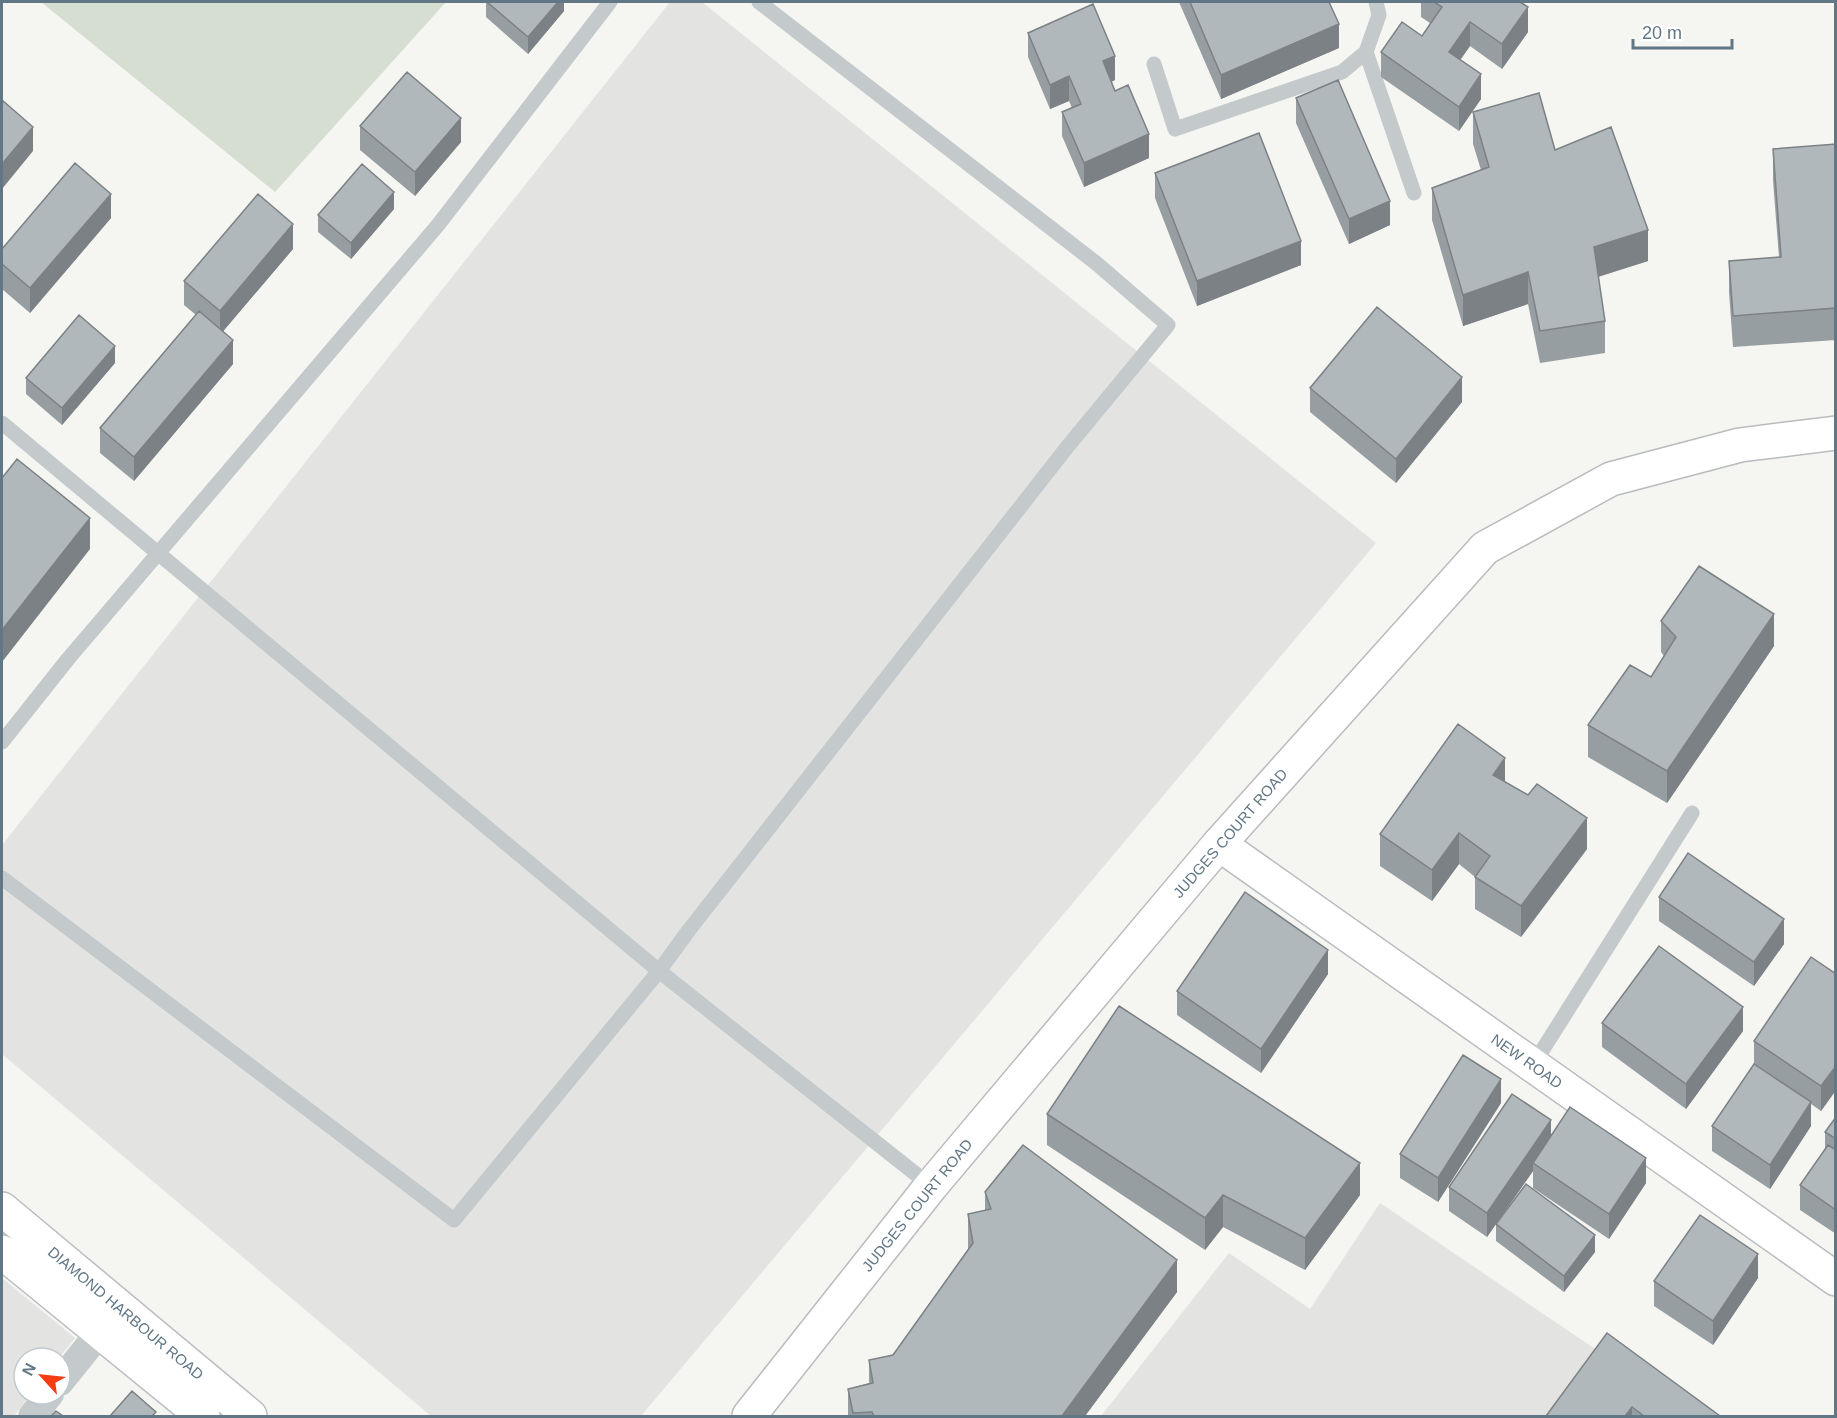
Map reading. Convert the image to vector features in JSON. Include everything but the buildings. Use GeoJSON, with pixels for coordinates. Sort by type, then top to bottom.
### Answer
{"type":"FeatureCollection","features":[{"type":"Feature","properties":{"kind":"main road","name":"JUDGES COURT ROAD"},"geometry":{"type":"LineString","coordinates":[[749,1416],[931,1186],[1219,844],[1485,548],[1611,479],[1740,445],[1836,433]]}},
{"type":"Feature","properties":{"kind":"main road","name":"NEW ROAD"},"geometry":{"type":"LineString","coordinates":[[1219,844],[1836,1279]]}},
{"type":"Feature","properties":{"kind":"main road","name":"DIAMOND HARBOUR ROAD"},"geometry":{"type":"LineString","coordinates":[[2,1209],[250,1416]]}},
{"type":"Feature","properties":{"kind":"main road","name":"DIAMOND HARBOUR ROAD"},"geometry":{"type":"LineString","coordinates":[[2,1252],[202,1416]]}},
{"type":"Feature","properties":{"kind":"street"},"geometry":{"type":"LineString","coordinates":[[72,1367],[100,1332]]}},
{"type":"Feature","properties":{"kind":"lane"},"geometry":{"type":"LineString","coordinates":[[2,742],[68,659],[438,225],[610,2]]}},
{"type":"Feature","properties":{"kind":"lane"},"geometry":{"type":"LineString","coordinates":[[2,878],[454,1220],[659,971],[1061,456],[1168,325],[1096,263],[759,2]]}},
{"type":"Feature","properties":{"kind":"lane"},"geometry":{"type":"LineString","coordinates":[[1154,64],[1175,129],[1342,72],[1366,52],[1379,15],[1376,2]]}},
{"type":"Feature","properties":{"kind":"lane"},"geometry":{"type":"LineString","coordinates":[[1366,52],[1414,193]]}},
{"type":"Feature","properties":{"kind":"lane"},"geometry":{"type":"LineString","coordinates":[[2,423],[659,971],[931,1186]]}},
{"type":"Feature","properties":{"kind":"lane"},"geometry":{"type":"LineString","coordinates":[[1533,1065],[1692,813]]}},
{"type":"Feature","properties":{"kind":"shaded area"},"geometry":{"type":"Polygon","coordinates":[[[41,2],[446,2],[275,192],[41,2]]]}},
{"type":"Feature","properties":{"kind":"shaded area"},"geometry":{"type":"Polygon","coordinates":[[[670,2],[702,2],[1376,543],[641,1416],[431,1416],[2,1054],[2,845],[670,2]]]}},
{"type":"Feature","properties":{"kind":"shaded area"},"geometry":{"type":"Polygon","coordinates":[[[1380,1203],[1694,1416],[1101,1416],[1229,1253],[1310,1309],[1380,1203]]]}},
{"type":"Feature","properties":{"kind":"shaded area"},"geometry":{"type":"Polygon","coordinates":[[[2,1278],[75,1338],[69,1346],[12,1346],[12,1406],[22,1406],[14,1416],[2,1416],[2,1278]]]}}]}
